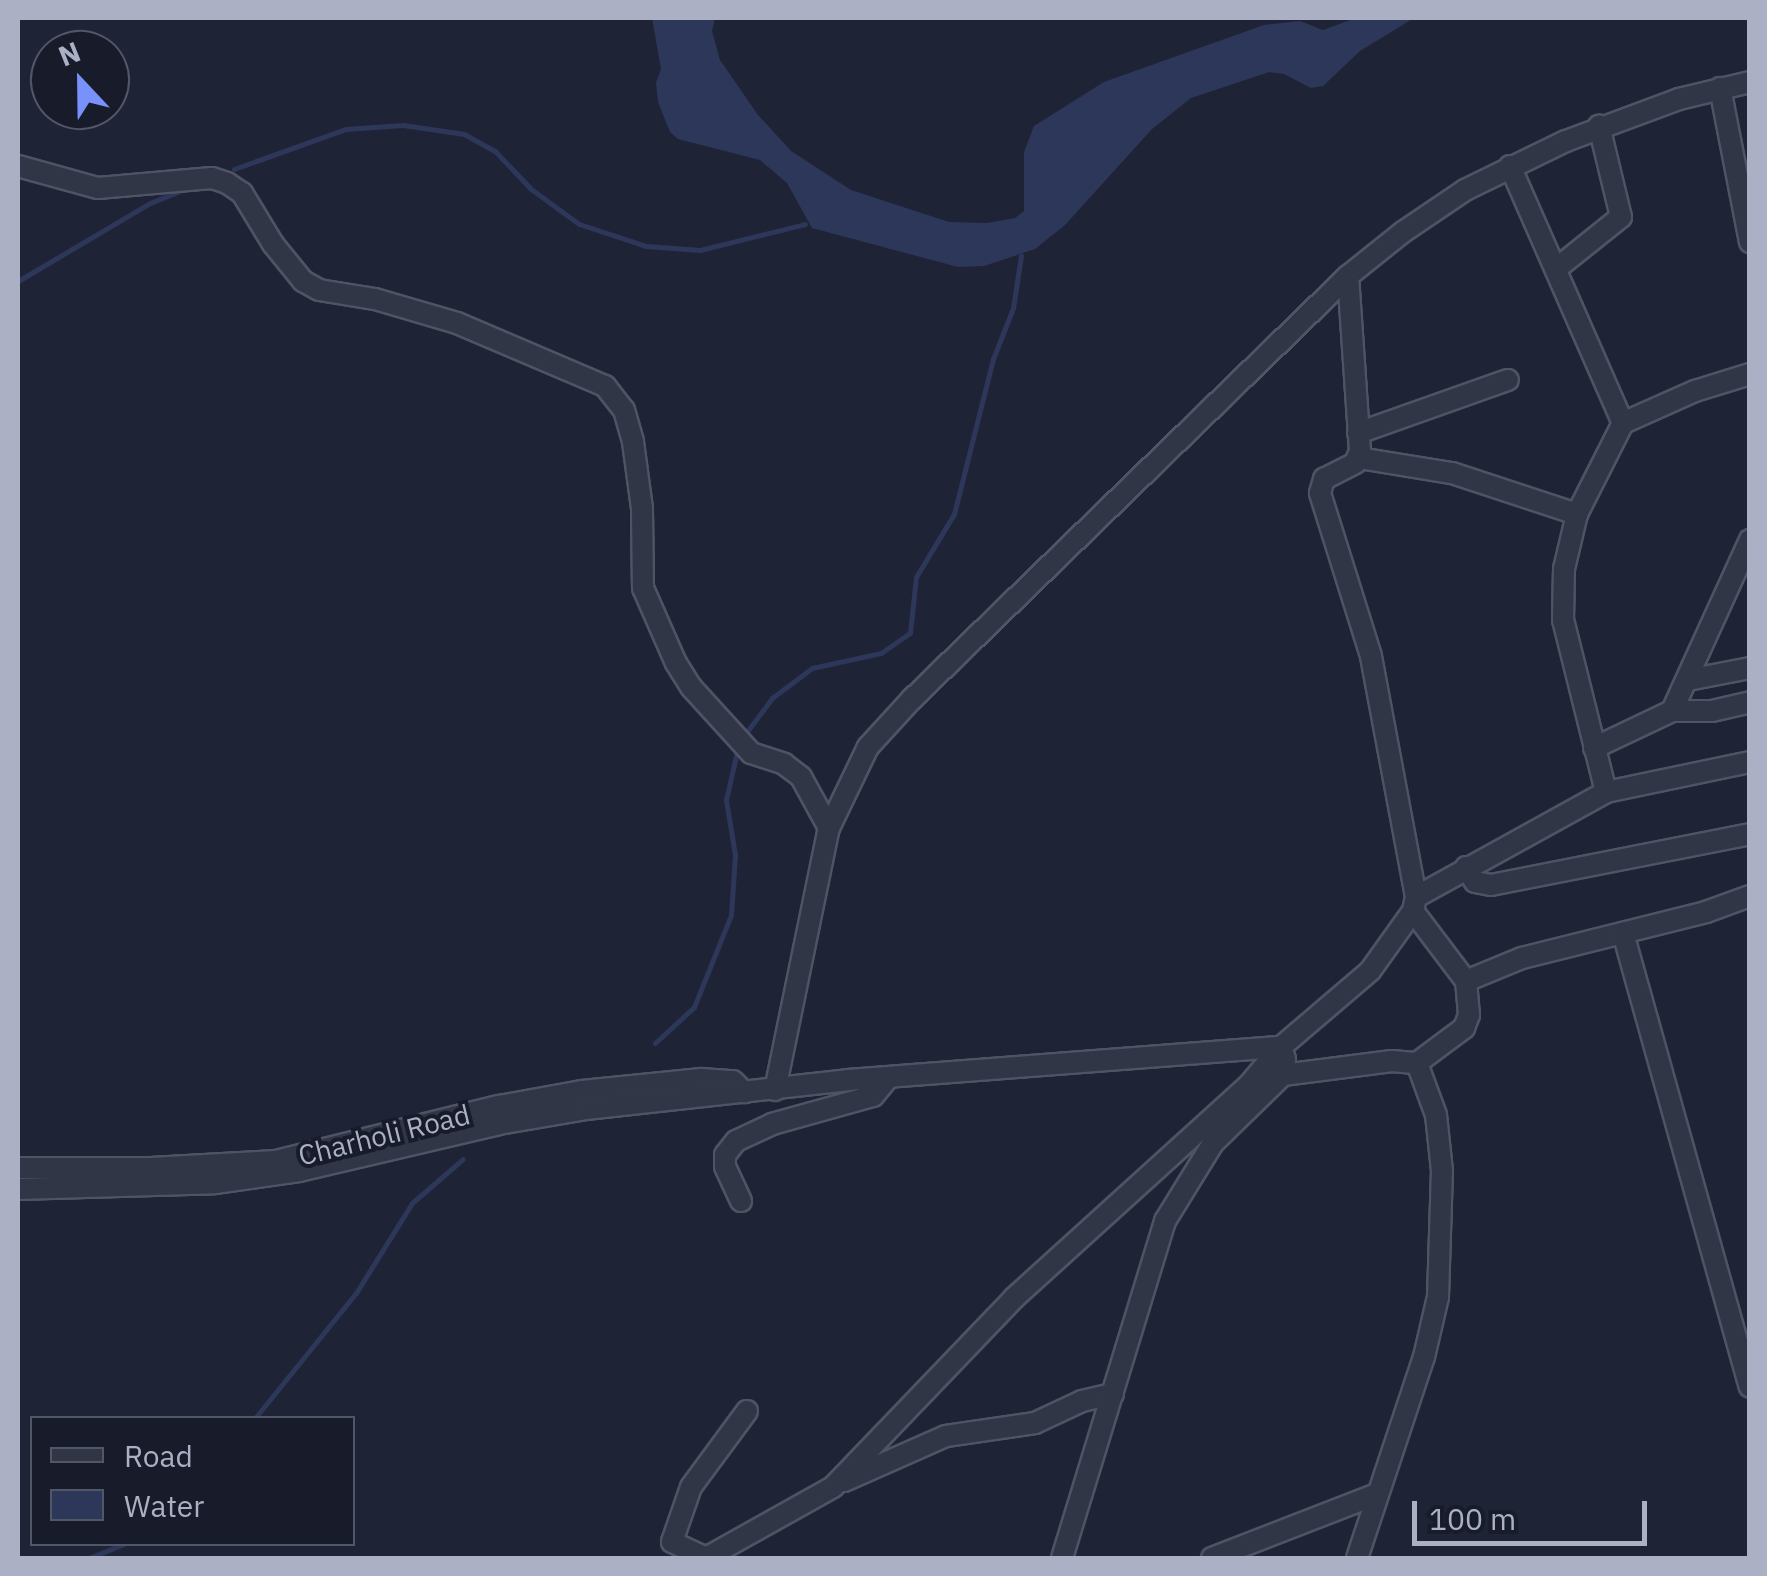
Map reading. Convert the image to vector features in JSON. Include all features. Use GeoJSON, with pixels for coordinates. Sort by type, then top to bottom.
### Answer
{"type":"FeatureCollection","features":[{"type":"Feature","properties":{"kind":"street"},"geometry":{"type":"LineString","coordinates":[[776,1090],[829,828],[868,747],[912,698],[1348,276],[1426,216],[1510,166],[1600,126],[1750,82]]}},
{"type":"Feature","properties":{"kind":"street"},"geometry":{"type":"LineString","coordinates":[[1720,88],[1750,242]]}},
{"type":"Feature","properties":{"kind":"street"},"geometry":{"type":"LineString","coordinates":[[1556,270],[1621,216],[1600,126]]}},
{"type":"Feature","properties":{"kind":"street"},"geometry":{"type":"LineString","coordinates":[[18,166],[98,188],[212,178],[228,183],[242,193],[272,244],[302,281],[318,290],[376,299],[457,323],[605,386],[624,410],[634,442],[642,509],[642,588],[676,663],[690,687],[752,753],[784,764],[801,777],[829,828]]}},
{"type":"Feature","properties":{"kind":"street"},"geometry":{"type":"LineString","coordinates":[[1510,166],[1623,423]]}},
{"type":"Feature","properties":{"kind":"street"},"geometry":{"type":"LineString","coordinates":[[1348,276],[1358,458]]}},
{"type":"Feature","properties":{"kind":"street"},"geometry":{"type":"LineString","coordinates":[[1606,792],[1563,620],[1564,569],[1577,514],[1623,423],[1695,391],[1750,374]]}},
{"type":"Feature","properties":{"kind":"street"},"geometry":{"type":"LineString","coordinates":[[1358,433],[1508,380]]}},
{"type":"Feature","properties":{"kind":"street"},"geometry":{"type":"LineString","coordinates":[[1062,1558],[1165,1221],[1213,1143],[1282,1075],[1392,1060],[1417,1063],[1464,1028],[1469,1015],[1466,981],[1414,904],[1371,656],[1320,492],[1324,479],[1358,458],[1452,472],[1577,514]]}},
{"type":"Feature","properties":{"kind":"street"},"geometry":{"type":"LineString","coordinates":[[1672,710],[1750,540]]}},
{"type":"Feature","properties":{"kind":"street"},"geometry":{"type":"LineString","coordinates":[[1688,680],[1750,668]]}},
{"type":"Feature","properties":{"kind":"street"},"geometry":{"type":"LineString","coordinates":[[1594,748],[1672,710],[1712,711],[1750,702]]}},
{"type":"Feature","properties":{"kind":"street"},"geometry":{"type":"LineString","coordinates":[[833,1487],[1014,1298],[1248,1086],[1281,1047],[1370,970],[1414,904],[1466,867],[1606,792],[1750,762]]}},
{"type":"Feature","properties":{"kind":"street"},"geometry":{"type":"LineString","coordinates":[[1466,867],[1475,882],[1491,885],[1750,834]]}},
{"type":"Feature","properties":{"kind":"street"},"geometry":{"type":"LineString","coordinates":[[1466,981],[1522,958],[1623,934],[1750,896]]}},
{"type":"Feature","properties":{"kind":"street"},"geometry":{"type":"LineString","coordinates":[[1623,934],[1750,1387]]}},
{"type":"Feature","properties":{"kind":"street"},"geometry":{"type":"LineString","coordinates":[[1281,1047],[1282,1075]]}},
{"type":"Feature","properties":{"kind":"street","name":"Charholi Road"},"geometry":{"type":"LineString","coordinates":[[18,1188],[215,1183],[299,1171],[500,1106],[620,1086],[733,1081],[744,1092],[1281,1047]]}},
{"type":"Feature","properties":{"kind":"street"},"geometry":{"type":"LineString","coordinates":[[1357,1558],[1424,1357],[1438,1297],[1442,1172],[1436,1115],[1417,1063]]}},
{"type":"Feature","properties":{"kind":"street"},"geometry":{"type":"LineString","coordinates":[[741,1201],[725,1166],[725,1155],[736,1141],[772,1124],[873,1096],[888,1078]]}},
{"type":"Feature","properties":{"kind":"street","name":"Charholi Road"},"geometry":{"type":"LineString","coordinates":[[18,1168],[233,1165],[385,1144]]}},
{"type":"Feature","properties":{"kind":"street"},"geometry":{"type":"LineString","coordinates":[[747,1411],[691,1486],[672,1542],[706,1558],[833,1487],[946,1436],[1034,1422],[1082,1401],[1113,1394]]}},
{"type":"Feature","properties":{"kind":"street"},"geometry":{"type":"LineString","coordinates":[[1212,1558],[1377,1494]]}},
{"type":"Feature","properties":{"kind":"water"},"geometry":{"type":"Polygon","coordinates":[[[652,18],[715,18],[712,31],[720,60],[758,115],[791,151],[851,190],[949,222],[987,223],[1015,218],[1024,211],[1024,152],[1034,126],[1104,82],[1264,25],[1300,21],[1323,30],[1356,18],[1414,18],[1360,51],[1323,86],[1311,88],[1284,74],[1269,72],[1191,98],[1152,129],[1065,225],[1035,249],[984,266],[958,267],[812,228],[787,183],[760,160],[678,139],[670,132],[658,102],[656,83],[661,69],[652,18]]]}},
{"type":"Feature","properties":{"kind":"waterway"},"geometry":{"type":"LineString","coordinates":[[234,169],[346,129],[403,125],[464,134],[495,151],[531,189],[579,224],[646,246],[700,250],[805,224]]}},
{"type":"Feature","properties":{"kind":"waterway"},"geometry":{"type":"LineString","coordinates":[[18,281],[150,203],[182,190]]}},
{"type":"Feature","properties":{"kind":"waterway"},"geometry":{"type":"LineString","coordinates":[[743,737],[772,698],[812,668],[881,653],[910,633],[916,577],[954,514],[993,359],[1013,308],[1021,256]]}},
{"type":"Feature","properties":{"kind":"waterway"},"geometry":{"type":"LineString","coordinates":[[655,1043],[694,1007],[731,915],[735,855],[726,800],[738,747]]}},
{"type":"Feature","properties":{"kind":"waterway"},"geometry":{"type":"LineString","coordinates":[[257,1416],[356,1293],[412,1203],[463,1159]]}},
{"type":"Feature","properties":{"kind":"waterway"},"geometry":{"type":"LineString","coordinates":[[89,1558],[118,1546]]}}]}
